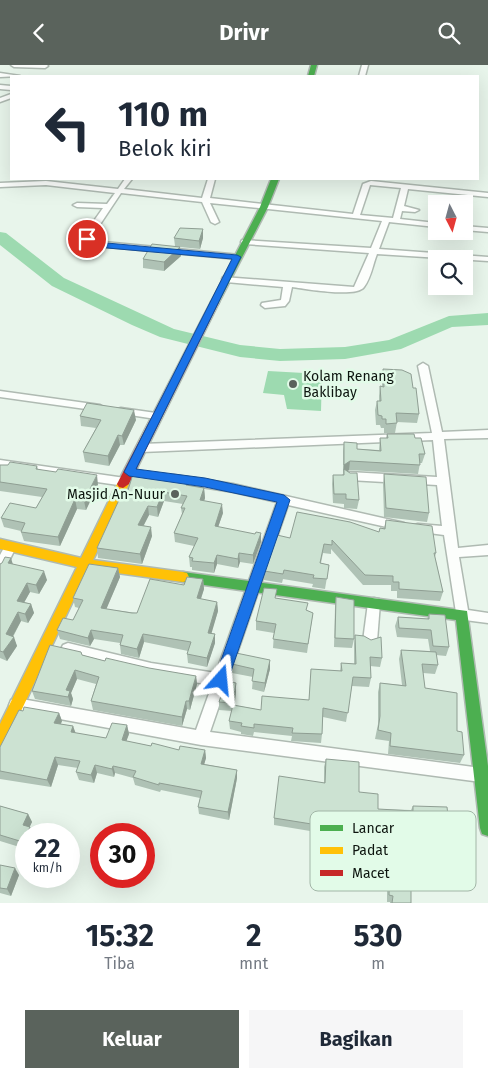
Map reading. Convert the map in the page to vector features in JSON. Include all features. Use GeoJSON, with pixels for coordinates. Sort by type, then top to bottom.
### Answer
{"type":"FeatureCollection","features":[{"type":"Feature","properties":{"kind":"main road"},"geometry":{"type":"LineString","coordinates":[[0,740],[130,476],[156,416],[264,207],[276,180]]}},
{"type":"Feature","properties":{"kind":"main road"},"geometry":{"type":"LineString","coordinates":[[5,546],[85,564],[462,615],[484,744],[482,775],[488,828]]}},
{"type":"Feature","properties":{"kind":"street"},"geometry":{"type":"LineString","coordinates":[[14,65],[45,67]]}},
{"type":"Feature","properties":{"kind":"street"},"geometry":{"type":"LineString","coordinates":[[127,180],[88,235],[87,239],[90,243],[237,257]]}},
{"type":"Feature","properties":{"kind":"street"},"geometry":{"type":"LineString","coordinates":[[212,180],[205,201],[215,222]]}},
{"type":"Feature","properties":{"kind":"street"},"geometry":{"type":"LineString","coordinates":[[0,185],[46,183],[428,224]]}},
{"type":"Feature","properties":{"kind":"street"},"geometry":{"type":"LineString","coordinates":[[356,216],[369,183],[488,195]]}},
{"type":"Feature","properties":{"kind":"street"},"geometry":{"type":"LineString","coordinates":[[396,221],[404,186]]}},
{"type":"Feature","properties":{"kind":"street"},"geometry":{"type":"LineString","coordinates":[[77,205],[110,206]]}},
{"type":"Feature","properties":{"kind":"street"},"geometry":{"type":"LineString","coordinates":[[399,209],[415,210]]}},
{"type":"Feature","properties":{"kind":"street"},"geometry":{"type":"LineString","coordinates":[[226,279],[349,290],[357,289],[361,285],[386,219]]}},
{"type":"Feature","properties":{"kind":"street"},"geometry":{"type":"LineString","coordinates":[[473,229],[488,230]]}},
{"type":"Feature","properties":{"kind":"street"},"geometry":{"type":"LineString","coordinates":[[245,242],[428,256]]}},
{"type":"Feature","properties":{"kind":"street"},"geometry":{"type":"LineString","coordinates":[[473,258],[488,259]]}},
{"type":"Feature","properties":{"kind":"street"},"geometry":{"type":"LineString","coordinates":[[265,305],[282,304],[285,301],[288,285]]}},
{"type":"Feature","properties":{"kind":"street"},"geometry":{"type":"LineString","coordinates":[[423,366],[438,437],[449,531],[462,615],[488,618]]}},
{"type":"Feature","properties":{"kind":"street"},"geometry":{"type":"LineString","coordinates":[[0,394],[156,416]]}},
{"type":"Feature","properties":{"kind":"street"},"geometry":{"type":"LineString","coordinates":[[142,448],[488,434]]}},
{"type":"Feature","properties":{"kind":"street"},"geometry":{"type":"LineString","coordinates":[[0,463],[130,476]]}},
{"type":"Feature","properties":{"kind":"street"},"geometry":{"type":"LineString","coordinates":[[349,476],[443,481]]}},
{"type":"Feature","properties":{"kind":"street"},"geometry":{"type":"LineString","coordinates":[[160,477],[205,483],[388,524],[449,531]]}},
{"type":"Feature","properties":{"kind":"street"},"geometry":{"type":"LineString","coordinates":[[201,739],[252,587],[284,500]]}},
{"type":"Feature","properties":{"kind":"street"},"geometry":{"type":"LineString","coordinates":[[0,568],[5,546]]}},
{"type":"Feature","properties":{"kind":"street"},"geometry":{"type":"LineString","coordinates":[[453,553],[488,550]]}},
{"type":"Feature","properties":{"kind":"street"},"geometry":{"type":"LineString","coordinates":[[370,641],[374,603]]}},
{"type":"Feature","properties":{"kind":"street"},"geometry":{"type":"LineString","coordinates":[[47,645],[151,669],[221,680]]}},
{"type":"Feature","properties":{"kind":"street"},"geometry":{"type":"LineString","coordinates":[[16,705],[201,739],[482,775]]}},
{"type":"Feature","properties":{"kind":"shaded area","name":"Kolam Renang Baklibay"},"geometry":{"type":"Polygon","coordinates":[[[268,371],[322,374],[321,411],[287,409],[284,395],[263,393],[268,371]]]}},
{"type":"Feature","properties":{"kind":"building"},"geometry":{"type":"Polygon","coordinates":[[[180,228],[203,229],[199,241],[174,238],[180,228]]]}},
{"type":"Feature","properties":{"kind":"building"},"geometry":{"type":"Polygon","coordinates":[[[152,244],[180,247],[164,262],[143,259],[152,244]]]}},
{"type":"Feature","properties":{"kind":"building"},"geometry":{"type":"Polygon","coordinates":[[[383,369],[402,370],[411,374],[413,388],[416,388],[419,414],[396,413],[397,423],[386,424],[386,419],[382,419],[382,416],[378,415],[377,401],[381,401],[380,386],[384,387],[383,369]]]}},
{"type":"Feature","properties":{"kind":"building"},"geometry":{"type":"Polygon","coordinates":[[[87,403],[134,410],[122,436],[118,435],[108,456],[83,452],[101,420],[80,416],[87,403]]]}},
{"type":"Feature","properties":{"kind":"building"},"geometry":{"type":"Polygon","coordinates":[[[387,434],[414,434],[415,438],[421,438],[425,454],[419,454],[420,465],[350,461],[344,465],[344,442],[357,443],[357,449],[381,451],[380,438],[388,438],[387,434]]]}},
{"type":"Feature","properties":{"kind":"building"},"geometry":{"type":"Polygon","coordinates":[[[10,462],[37,466],[36,469],[56,472],[58,469],[97,475],[84,501],[75,499],[58,537],[21,532],[25,523],[1,518],[10,503],[36,508],[47,489],[0,482],[0,465],[8,465],[10,462]]]}},
{"type":"Feature","properties":{"kind":"building"},"geometry":{"type":"Polygon","coordinates":[[[344,469],[350,473],[357,473],[359,500],[346,499],[346,494],[334,494],[333,475],[344,475],[344,469]]]}},
{"type":"Feature","properties":{"kind":"building"},"geometry":{"type":"Polygon","coordinates":[[[134,471],[189,478],[186,485],[204,488],[200,500],[222,504],[215,526],[255,534],[256,532],[261,533],[253,555],[239,553],[238,559],[217,555],[214,563],[192,561],[193,558],[189,557],[198,538],[174,533],[185,508],[181,508],[187,496],[163,492],[157,507],[148,506],[138,525],[151,527],[140,554],[97,548],[124,489],[128,490],[134,471]]]}},
{"type":"Feature","properties":{"kind":"building"},"geometry":{"type":"Polygon","coordinates":[[[384,474],[426,477],[429,513],[386,508],[384,474]]]}},
{"type":"Feature","properties":{"kind":"building"},"geometry":{"type":"Polygon","coordinates":[[[297,512],[350,522],[379,532],[380,528],[385,529],[386,520],[432,526],[436,553],[434,553],[443,592],[399,589],[399,582],[393,582],[393,576],[365,575],[332,540],[332,545],[324,544],[320,563],[329,565],[327,579],[313,578],[314,575],[284,570],[283,574],[264,571],[277,535],[290,538],[297,512]]]}},
{"type":"Feature","properties":{"kind":"building"},"geometry":{"type":"Polygon","coordinates":[[[5,557],[11,558],[8,563],[44,571],[36,585],[27,583],[17,601],[31,604],[25,614],[18,612],[6,634],[14,637],[3,652],[0,651],[0,564],[5,557]]]}},
{"type":"Feature","properties":{"kind":"building"},"geometry":{"type":"Polygon","coordinates":[[[89,564],[118,568],[101,608],[132,613],[137,613],[150,579],[184,585],[187,577],[203,579],[197,598],[217,602],[208,633],[215,634],[207,658],[187,654],[191,642],[143,634],[137,649],[120,645],[123,635],[91,630],[88,638],[57,630],[63,618],[73,620],[83,600],[73,598],[89,564]]]}},
{"type":"Feature","properties":{"kind":"building"},"geometry":{"type":"Polygon","coordinates":[[[264,588],[277,589],[275,598],[308,603],[306,610],[313,613],[308,644],[273,639],[276,624],[256,621],[264,588]]]}},
{"type":"Feature","properties":{"kind":"building"},"geometry":{"type":"Polygon","coordinates":[[[336,597],[354,600],[354,639],[335,638],[336,597]]]}},
{"type":"Feature","properties":{"kind":"building"},"geometry":{"type":"Polygon","coordinates":[[[429,614],[445,615],[449,647],[433,646],[431,630],[399,628],[398,617],[429,619],[429,614]]]}},
{"type":"Feature","properties":{"kind":"building"},"geometry":{"type":"Polygon","coordinates":[[[355,635],[364,636],[371,640],[381,637],[382,658],[370,657],[371,678],[353,677],[348,713],[323,708],[322,734],[292,733],[293,728],[254,724],[254,728],[241,726],[242,723],[229,721],[233,705],[261,710],[262,696],[309,700],[311,669],[342,671],[341,663],[356,664],[355,635]]]}},
{"type":"Feature","properties":{"kind":"building"},"geometry":{"type":"Polygon","coordinates":[[[50,645],[81,652],[82,655],[105,661],[106,658],[196,676],[182,717],[91,701],[99,677],[75,670],[66,690],[70,691],[68,697],[32,691],[50,645]]]}},
{"type":"Feature","properties":{"kind":"building"},"geometry":{"type":"Polygon","coordinates":[[[401,650],[436,652],[438,665],[422,664],[425,688],[457,693],[457,731],[462,732],[464,755],[390,746],[391,733],[378,730],[380,683],[406,686],[401,650]]]}},
{"type":"Feature","properties":{"kind":"building"},"geometry":{"type":"Polygon","coordinates":[[[236,653],[270,660],[265,683],[252,681],[254,669],[232,664],[236,653]]]}},
{"type":"Feature","properties":{"kind":"building"},"geometry":{"type":"Polygon","coordinates":[[[226,681],[236,683],[233,703],[219,702],[226,681]]]}},
{"type":"Feature","properties":{"kind":"building"},"geometry":{"type":"Polygon","coordinates":[[[24,707],[59,713],[54,723],[73,726],[71,732],[106,738],[112,723],[127,725],[122,740],[151,746],[152,743],[179,750],[180,746],[205,750],[201,764],[237,770],[228,812],[198,807],[202,791],[159,783],[159,785],[133,777],[136,771],[113,766],[112,769],[95,765],[91,775],[76,772],[80,761],[55,757],[47,780],[0,771],[0,747],[19,710],[23,711],[24,707]]]}},
{"type":"Feature","properties":{"kind":"building"},"geometry":{"type":"Polygon","coordinates":[[[326,759],[359,762],[359,792],[378,794],[378,809],[413,811],[310,811],[310,824],[274,818],[279,776],[325,783],[326,759]]]}},
{"type":"Feature","properties":{"kind":"building"},"geometry":{"type":"Polygon","coordinates":[[[0,806],[28,814],[24,823],[15,823],[15,840],[0,835],[0,806]]]}},
{"type":"Feature","properties":{"kind":"building"},"geometry":{"type":"Polygon","coordinates":[[[413,806],[447,807],[447,811],[413,811],[413,806]]]}},
{"type":"Feature","properties":{"kind":"building"},"geometry":{"type":"Polygon","coordinates":[[[0,865],[15,868],[7,889],[0,888],[0,865]]]}},
{"type":"Feature","properties":{"kind":"building"},"geometry":{"type":"Polygon","coordinates":[[[389,891],[411,891],[411,903],[392,903],[393,896],[389,895],[389,891]]]}},
{"type":"Feature","properties":{"kind":"waterway"},"geometry":{"type":"LineString","coordinates":[[0,237],[58,282],[139,321],[167,333],[240,351],[280,355],[345,353],[394,345],[449,322],[488,319]]}},
{"type":"Feature","properties":{"kind":"traffic: fast"},"geometry":{"type":"LineString","coordinates":[[311,75],[314,65]]}},
{"type":"Feature","properties":{"kind":"traffic: fast"},"geometry":{"type":"LineString","coordinates":[[215,302],[264,207],[275,180]]}},
{"type":"Feature","properties":{"kind":"traffic: fast"},"geometry":{"type":"LineString","coordinates":[[183,577],[462,615],[488,828]]}},
{"type":"Feature","properties":{"kind":"traffic: slow"},"geometry":{"type":"LineString","coordinates":[[0,740],[123,484]]}},
{"type":"Feature","properties":{"kind":"traffic: slow"},"geometry":{"type":"LineString","coordinates":[[0,544],[85,564],[183,577]]}},
{"type":"Feature","properties":{"kind":"traffic: jam"},"geometry":{"type":"LineString","coordinates":[[123,484],[215,302]]}},
{"type":"Feature","properties":{"kind":"place","name":"Kolam Renang Baklibay"},"geometry":{"type":"Point","coordinates":[293,384]}},
{"type":"Feature","properties":{"kind":"place","name":"Masjid An-Nuur"},"geometry":{"type":"Point","coordinates":[175,494]}},
{"type":"Feature","properties":{"kind":"route"},"geometry":{"type":"LineString","coordinates":[[87,239],[90,243],[96,245],[237,257],[129,472],[233,488],[284,500],[221,680]]}}]}
